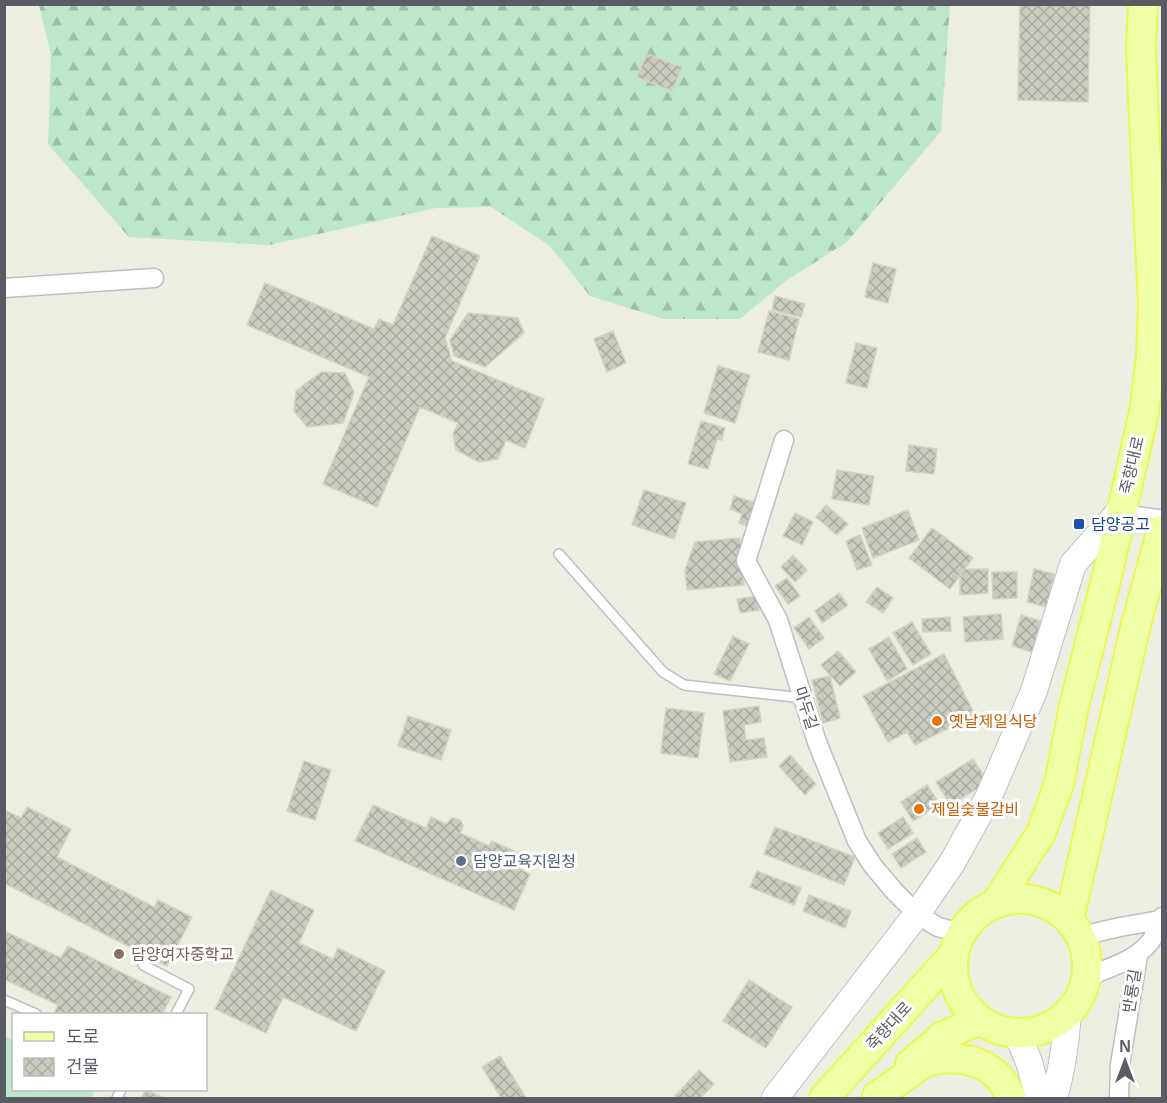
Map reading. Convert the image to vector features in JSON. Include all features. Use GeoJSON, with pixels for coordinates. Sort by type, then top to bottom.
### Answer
{"type":"FeatureCollection","features":[{"type":"Feature","properties":{"kind":"main road","name":"죽향대로"},"geometry":{"type":"LineString","coordinates":[[996,903],[1041,833],[1059,784],[1074,706],[1108,572],[1144,412],[1151,357],[1153,304],[1142,57],[1143,4]]}},
{"type":"Feature","properties":{"kind":"main road"},"geometry":{"type":"LineString","coordinates":[[1075,928],[1136,624],[1162,530]]}},
{"type":"Feature","properties":{"kind":"main road"},"geometry":{"type":"LineString","coordinates":[[1015,899],[1035,900],[1054,907],[1075,928],[1087,956],[1087,977],[1080,996],[1068,1013],[1053,1025],[1036,1031],[1017,1033],[997,1029],[980,1020],[963,1002],[954,978],[958,943],[976,915],[996,903],[1015,899]]}},
{"type":"Feature","properties":{"kind":"main road","name":"죽향대로"},"geometry":{"type":"LineString","coordinates":[[824,1098],[958,943]]}},
{"type":"Feature","properties":{"kind":"main road"},"geometry":{"type":"LineString","coordinates":[[875,1097],[943,1036],[980,1020]]}},
{"type":"Feature","properties":{"kind":"main road"},"geometry":{"type":"LineString","coordinates":[[875,1097],[922,1064],[952,1059],[965,1060],[991,1070],[999,1077],[1011,1098]]}},
{"type":"Feature","properties":{"kind":"street"},"geometry":{"type":"LineString","coordinates":[[4,288],[154,278]]}},
{"type":"Feature","properties":{"kind":"street","name":"마두길"},"geometry":{"type":"LineString","coordinates":[[784,440],[746,561],[778,620],[817,742],[857,841],[873,866],[895,892],[917,914],[958,943]]}},
{"type":"Feature","properties":{"kind":"street"},"geometry":{"type":"LineString","coordinates":[[775,1098],[917,914],[952,863],[989,796],[1034,691],[1073,564],[1122,509]]}},
{"type":"Feature","properties":{"kind":"street"},"geometry":{"type":"LineString","coordinates":[[1075,928],[1120,927],[1161,918]]}},
{"type":"Feature","properties":{"kind":"street"},"geometry":{"type":"LineString","coordinates":[[1087,977],[1138,955],[1151,941],[1161,918]]}},
{"type":"Feature","properties":{"kind":"street","name":"반룡길"},"geometry":{"type":"LineString","coordinates":[[1119,1098],[1120,1065],[1138,955]]}},
{"type":"Feature","properties":{"kind":"street"},"geometry":{"type":"LineString","coordinates":[[1054,1098],[1065,1052],[1068,1013]]}},
{"type":"Feature","properties":{"kind":"street"},"geometry":{"type":"LineString","coordinates":[[1017,1033],[1029,1062],[1038,1098]]}},
{"type":"Feature","properties":{"kind":"lane"},"geometry":{"type":"LineString","coordinates":[[1122,509],[1162,515]]}},
{"type":"Feature","properties":{"kind":"lane"},"geometry":{"type":"LineString","coordinates":[[559,554],[663,672],[684,685],[803,699]]}},
{"type":"Feature","properties":{"kind":"lane"},"geometry":{"type":"LineString","coordinates":[[143,965],[189,989],[177,1013]]}},
{"type":"Feature","properties":{"kind":"lane"},"geometry":{"type":"LineString","coordinates":[[4,999],[34,1013]]}},
{"type":"Feature","properties":{"kind":"green space"},"geometry":{"type":"Polygon","coordinates":[[[39,5],[950,5],[941,131],[847,242],[787,280],[740,319],[664,319],[590,296],[550,246],[491,207],[436,208],[269,245],[129,237],[48,144],[51,55],[39,5]]]}},
{"type":"Feature","properties":{"kind":"green space"},"geometry":{"type":"Polygon","coordinates":[[[4,1036],[12,1040],[12,1091],[94,1091],[91,1098],[5,1098],[4,1036]]]}},
{"type":"Feature","properties":{"kind":"building"},"geometry":{"type":"Polygon","coordinates":[[[1020,4],[1090,4],[1088,102],[1018,100],[1020,4]]]}},
{"type":"Feature","properties":{"kind":"building"},"geometry":{"type":"Polygon","coordinates":[[[647,54],[682,67],[672,91],[637,77],[647,54]]]}},
{"type":"Feature","properties":{"kind":"building"},"geometry":{"type":"Polygon","coordinates":[[[432,236],[480,256],[445,338],[452,361],[544,399],[525,448],[506,440],[498,459],[479,462],[456,450],[453,434],[458,423],[420,407],[377,507],[323,484],[369,377],[247,325],[265,283],[374,329],[379,319],[393,325],[432,236]]]}},
{"type":"Feature","properties":{"kind":"building"},"geometry":{"type":"Polygon","coordinates":[[[873,263],[896,269],[888,303],[865,297],[873,263]]]}},
{"type":"Feature","properties":{"kind":"building"},"geometry":{"type":"Polygon","coordinates":[[[775,296],[805,304],[801,317],[772,310],[775,296]]]}},
{"type":"Feature","properties":{"kind":"building"},"geometry":{"type":"Polygon","coordinates":[[[769,311],[799,319],[789,360],[758,352],[769,311]]]}},
{"type":"Feature","properties":{"kind":"building"},"geometry":{"type":"Polygon","coordinates":[[[468,313],[518,318],[524,333],[485,367],[454,356],[450,340],[468,313]]]}},
{"type":"Feature","properties":{"kind":"building"},"geometry":{"type":"Polygon","coordinates":[[[613,331],[626,363],[607,372],[594,339],[613,331]]]}},
{"type":"Feature","properties":{"kind":"building"},"geometry":{"type":"Polygon","coordinates":[[[856,343],[877,348],[867,388],[846,383],[856,343]]]}},
{"type":"Feature","properties":{"kind":"building"},"geometry":{"type":"Polygon","coordinates":[[[718,366],[750,375],[735,423],[704,413],[718,366]]]}},
{"type":"Feature","properties":{"kind":"building"},"geometry":{"type":"Polygon","coordinates":[[[321,372],[345,373],[354,393],[343,423],[307,427],[294,411],[296,391],[321,372]]]}},
{"type":"Feature","properties":{"kind":"building"},"geometry":{"type":"Polygon","coordinates":[[[701,421],[725,428],[722,440],[717,439],[708,469],[688,464],[701,421]]]}},
{"type":"Feature","properties":{"kind":"building"},"geometry":{"type":"Polygon","coordinates":[[[909,445],[937,449],[934,474],[906,471],[909,445]]]}},
{"type":"Feature","properties":{"kind":"building"},"geometry":{"type":"Polygon","coordinates":[[[837,470],[874,476],[869,505],[832,499],[837,470]]]}},
{"type":"Feature","properties":{"kind":"building"},"geometry":{"type":"Polygon","coordinates":[[[644,490],[686,503],[674,539],[632,525],[644,490]]]}},
{"type":"Feature","properties":{"kind":"building"},"geometry":{"type":"Polygon","coordinates":[[[734,496],[760,504],[752,528],[739,523],[742,514],[730,509],[734,496]]]}},
{"type":"Feature","properties":{"kind":"building"},"geometry":{"type":"Polygon","coordinates":[[[826,505],[848,524],[837,535],[816,517],[826,505]]]}},
{"type":"Feature","properties":{"kind":"building"},"geometry":{"type":"Polygon","coordinates":[[[908,510],[919,540],[873,558],[862,528],[908,510]]]}},
{"type":"Feature","properties":{"kind":"building"},"geometry":{"type":"Polygon","coordinates":[[[795,513],[813,522],[802,545],[783,536],[795,513]]]}},
{"type":"Feature","properties":{"kind":"building"},"geometry":{"type":"Polygon","coordinates":[[[932,528],[973,558],[950,589],[909,558],[932,528]]]}},
{"type":"Feature","properties":{"kind":"building"},"geometry":{"type":"Polygon","coordinates":[[[860,535],[872,565],[857,570],[846,541],[860,535]]]}},
{"type":"Feature","properties":{"kind":"building"},"geometry":{"type":"Polygon","coordinates":[[[740,538],[744,585],[687,590],[685,570],[695,542],[740,538]]]}},
{"type":"Feature","properties":{"kind":"building"},"geometry":{"type":"Polygon","coordinates":[[[793,555],[807,570],[795,582],[781,567],[793,555]]]}},
{"type":"Feature","properties":{"kind":"building"},"geometry":{"type":"Polygon","coordinates":[[[965,569],[988,569],[988,593],[960,595],[960,576],[965,569]]]}},
{"type":"Feature","properties":{"kind":"building"},"geometry":{"type":"Polygon","coordinates":[[[1034,569],[1054,574],[1047,607],[1027,602],[1034,569]]]}},
{"type":"Feature","properties":{"kind":"building"},"geometry":{"type":"Polygon","coordinates":[[[992,572],[1017,572],[1017,598],[993,599],[992,572]]]}},
{"type":"Feature","properties":{"kind":"building"},"geometry":{"type":"Polygon","coordinates":[[[787,578],[800,596],[788,604],[775,586],[787,578]]]}},
{"type":"Feature","properties":{"kind":"building"},"geometry":{"type":"Polygon","coordinates":[[[877,587],[893,598],[883,613],[866,602],[877,587]]]}},
{"type":"Feature","properties":{"kind":"building"},"geometry":{"type":"Polygon","coordinates":[[[839,593],[848,605],[822,623],[815,611],[839,593]]]}},
{"type":"Feature","properties":{"kind":"building"},"geometry":{"type":"Polygon","coordinates":[[[757,596],[759,610],[740,613],[737,599],[757,596]]]}},
{"type":"Feature","properties":{"kind":"building"},"geometry":{"type":"Polygon","coordinates":[[[1001,614],[1003,639],[965,642],[963,617],[1001,614]]]}},
{"type":"Feature","properties":{"kind":"building"},"geometry":{"type":"Polygon","coordinates":[[[1021,615],[1041,621],[1032,652],[1012,646],[1021,615]]]}},
{"type":"Feature","properties":{"kind":"building"},"geometry":{"type":"Polygon","coordinates":[[[809,617],[824,638],[809,649],[794,628],[809,617]]]}},
{"type":"Feature","properties":{"kind":"building"},"geometry":{"type":"Polygon","coordinates":[[[950,617],[951,631],[923,632],[922,619],[950,617]]]}},
{"type":"Feature","properties":{"kind":"building"},"geometry":{"type":"Polygon","coordinates":[[[912,622],[931,654],[913,665],[893,633],[912,622]]]}},
{"type":"Feature","properties":{"kind":"building"},"geometry":{"type":"Polygon","coordinates":[[[733,636],[749,644],[730,681],[714,674],[733,636]]]}},
{"type":"Feature","properties":{"kind":"building"},"geometry":{"type":"Polygon","coordinates":[[[889,637],[907,669],[887,681],[869,649],[889,637]]]}},
{"type":"Feature","properties":{"kind":"building"},"geometry":{"type":"Polygon","coordinates":[[[838,651],[856,672],[840,686],[821,665],[838,651]]]}},
{"type":"Feature","properties":{"kind":"building"},"geometry":{"type":"Polygon","coordinates":[[[944,654],[975,715],[915,745],[907,732],[888,742],[863,696],[944,654]]]}},
{"type":"Feature","properties":{"kind":"building"},"geometry":{"type":"Polygon","coordinates":[[[830,676],[840,718],[823,723],[812,680],[830,676]]]}},
{"type":"Feature","properties":{"kind":"building"},"geometry":{"type":"Polygon","coordinates":[[[759,706],[761,722],[744,725],[746,740],[764,738],[767,757],[730,762],[723,711],[759,706]]]}},
{"type":"Feature","properties":{"kind":"building"},"geometry":{"type":"Polygon","coordinates":[[[666,708],[704,713],[698,758],[661,753],[666,708]]]}},
{"type":"Feature","properties":{"kind":"building"},"geometry":{"type":"Polygon","coordinates":[[[408,716],[451,730],[441,760],[398,746],[408,716]]]}},
{"type":"Feature","properties":{"kind":"building"},"geometry":{"type":"Polygon","coordinates":[[[790,755],[816,784],[805,795],[779,766],[790,755]]]}},
{"type":"Feature","properties":{"kind":"building"},"geometry":{"type":"Polygon","coordinates":[[[973,759],[988,782],[951,805],[936,782],[973,759]]]}},
{"type":"Feature","properties":{"kind":"building"},"geometry":{"type":"Polygon","coordinates":[[[304,761],[331,770],[315,820],[287,811],[304,761]]]}},
{"type":"Feature","properties":{"kind":"building"},"geometry":{"type":"Polygon","coordinates":[[[927,785],[940,804],[913,821],[901,802],[927,785]]]}},
{"type":"Feature","properties":{"kind":"building","name":"담양교육지원청"},"geometry":{"type":"Polygon","coordinates":[[[373,805],[426,828],[431,817],[446,824],[452,818],[458,819],[463,826],[460,833],[489,846],[492,841],[523,855],[518,868],[530,874],[514,910],[355,841],[373,805]]]}},
{"type":"Feature","properties":{"kind":"building"},"geometry":{"type":"Polygon","coordinates":[[[27,807],[71,829],[57,857],[154,907],[158,900],[192,917],[167,966],[4,883],[4,810],[21,818],[27,807]]]}},
{"type":"Feature","properties":{"kind":"building"},"geometry":{"type":"Polygon","coordinates":[[[903,817],[913,833],[888,849],[878,833],[903,817]]]}},
{"type":"Feature","properties":{"kind":"building"},"geometry":{"type":"Polygon","coordinates":[[[775,827],[855,857],[844,885],[764,854],[775,827]]]}},
{"type":"Feature","properties":{"kind":"building"},"geometry":{"type":"Polygon","coordinates":[[[917,838],[926,852],[901,868],[892,854],[917,838]]]}},
{"type":"Feature","properties":{"kind":"building"},"geometry":{"type":"Polygon","coordinates":[[[757,871],[801,888],[794,905],[750,887],[757,871]]]}},
{"type":"Feature","properties":{"kind":"building"},"geometry":{"type":"Polygon","coordinates":[[[271,890],[314,910],[299,943],[333,959],[338,948],[385,971],[356,1031],[283,997],[266,1033],[215,1009],[271,890]]]}},
{"type":"Feature","properties":{"kind":"building"},"geometry":{"type":"Polygon","coordinates":[[[809,895],[851,911],[845,928],[803,911],[809,895]]]}},
{"type":"Feature","properties":{"kind":"building"},"geometry":{"type":"Polygon","coordinates":[[[4,931],[61,958],[68,946],[171,997],[163,1013],[54,1013],[58,1005],[4,979],[4,931]]]}},
{"type":"Feature","properties":{"kind":"building"},"geometry":{"type":"Polygon","coordinates":[[[749,980],[792,1007],[766,1048],[723,1021],[749,980]]]}},
{"type":"Feature","properties":{"kind":"building"},"geometry":{"type":"Polygon","coordinates":[[[500,1056],[526,1098],[501,1098],[482,1067],[500,1056]]]}},
{"type":"Feature","properties":{"kind":"building"},"geometry":{"type":"Polygon","coordinates":[[[699,1070],[714,1084],[700,1098],[677,1098],[675,1096],[699,1070]]]}},
{"type":"Feature","properties":{"kind":"building"},"geometry":{"type":"Polygon","coordinates":[[[145,1091],[148,1091],[164,1098],[141,1098],[145,1091]]]}},
{"type":"Feature","properties":{"kind":"place","name":"담양공고"},"geometry":{"type":"Point","coordinates":[1079,524]}},
{"type":"Feature","properties":{"kind":"place","name":"옛날제일식당"},"geometry":{"type":"Point","coordinates":[937,721]}},
{"type":"Feature","properties":{"kind":"place","name":"제일숯불갈비"},"geometry":{"type":"Point","coordinates":[919,809]}},
{"type":"Feature","properties":{"kind":"place","name":"담양교육지원청"},"geometry":{"type":"Point","coordinates":[461,861]}},
{"type":"Feature","properties":{"kind":"place","name":"담양여자중학교"},"geometry":{"type":"Point","coordinates":[119,954]}}]}
